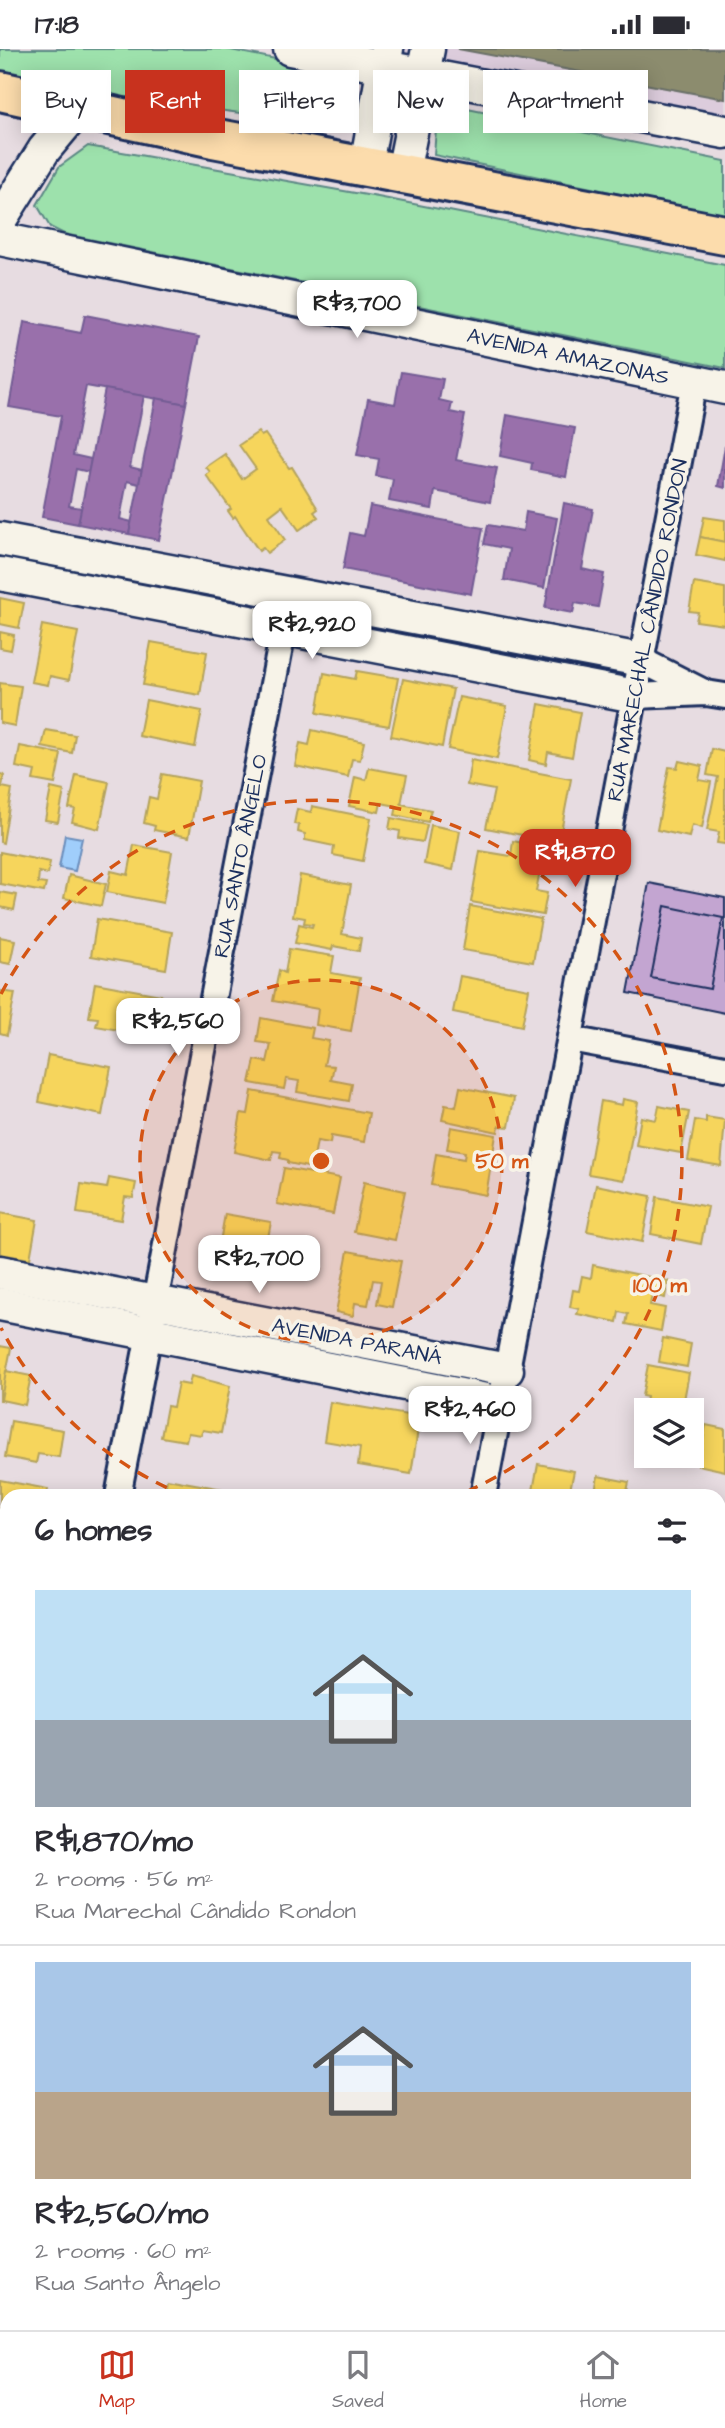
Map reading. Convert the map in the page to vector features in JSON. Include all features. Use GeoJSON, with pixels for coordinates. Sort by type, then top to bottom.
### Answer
{"type":"FeatureCollection","features":[{"type":"Feature","properties":{"kind":"highway"},"geometry":{"type":"LineString","coordinates":[[0,91],[21,95]]}},
{"type":"Feature","properties":{"kind":"highway"},"geometry":{"type":"LineString","coordinates":[[111,114],[213,138],[366,165],[725,236]]}},
{"type":"Feature","properties":{"kind":"street"},"geometry":{"type":"LineString","coordinates":[[290,49],[426,61],[725,132]]}},
{"type":"Feature","properties":{"kind":"street"},"geometry":{"type":"LineString","coordinates":[[366,165],[385,58]]}},
{"type":"Feature","properties":{"kind":"street"},"geometry":{"type":"LineString","coordinates":[[402,172],[426,61]]}},
{"type":"Feature","properties":{"kind":"street"},"geometry":{"type":"LineString","coordinates":[[0,220],[44,150],[58,133]]}},
{"type":"Feature","properties":{"kind":"street","name":"AVENIDA AMAZONAS"},"geometry":{"type":"LineString","coordinates":[[0,239],[725,388]]}},
{"type":"Feature","properties":{"kind":"street","name":"RUA MARECHAL CÂNDIDO RONDON"},"geometry":{"type":"LineString","coordinates":[[484,1489],[694,382]]}},
{"type":"Feature","properties":{"kind":"street"},"geometry":{"type":"LineString","coordinates":[[0,539],[641,660],[715,694]]}},
{"type":"Feature","properties":{"kind":"street"},"geometry":{"type":"LineString","coordinates":[[0,574],[635,696],[715,694]]}},
{"type":"Feature","properties":{"kind":"street","name":"RUA SANTO ÂNGELO"},"geometry":{"type":"LineString","coordinates":[[119,1489],[289,595]]}},
{"type":"Feature","properties":{"kind":"street"},"geometry":{"type":"LineString","coordinates":[[570,1039],[725,1068]]}},
{"type":"Feature","properties":{"kind":"street","name":"AVENIDA PARANÁ"},"geometry":{"type":"LineString","coordinates":[[0,1272],[152,1316],[501,1403]]}},
{"type":"Feature","properties":{"kind":"street","name":"AVENIDA PARANÁ"},"geometry":{"type":"LineString","coordinates":[[0,1304],[152,1316],[508,1370]]}},
{"type":"Feature","properties":{"kind":"shaded area"},"geometry":{"type":"Polygon","coordinates":[[[359,49],[725,49],[725,114],[648,100],[648,70],[483,70],[359,49]]]}},
{"type":"Feature","properties":{"kind":"green space"},"geometry":{"type":"Polygon","coordinates":[[[0,49],[226,49],[329,70],[239,70],[239,113],[225,111],[225,70],[125,70],[125,97],[111,96],[111,70],[21,70],[21,80],[0,76],[0,49]]]}},
{"type":"Feature","properties":{"kind":"green space"},"geometry":{"type":"Polygon","coordinates":[[[469,109],[483,112],[483,133],[586,133],[725,161],[725,216],[434,155],[436,133],[469,133],[469,109]]]}},
{"type":"Feature","properties":{"kind":"green space"},"geometry":{"type":"Polygon","coordinates":[[[88,146],[378,197],[725,265],[725,368],[64,234],[50,227],[37,205],[59,167],[88,146]]]}},
{"type":"Feature","properties":{"kind":"water"},"geometry":{"type":"Polygon","coordinates":[[[65,835],[82,838],[75,871],[59,868],[65,835]]]}},
{"type":"Feature","properties":{"kind":"building: Homes"},"geometry":{"type":"Polygon","coordinates":[[[258,432],[261,436],[265,434],[289,468],[292,467],[318,509],[314,512],[318,517],[299,530],[282,506],[269,516],[285,540],[267,553],[263,548],[259,551],[235,516],[233,518],[228,511],[231,509],[206,475],[210,472],[206,467],[225,454],[242,479],[256,469],[239,445],[258,432]]]}},
{"type":"Feature","properties":{"kind":"building: Homes"},"geometry":{"type":"Polygon","coordinates":[[[704,517],[725,520],[725,542],[700,537],[704,517]]]}},
{"type":"Feature","properties":{"kind":"building: Homes"},"geometry":{"type":"Polygon","coordinates":[[[700,537],[725,542],[725,561],[696,555],[700,537]]]}},
{"type":"Feature","properties":{"kind":"building: Homes"},"geometry":{"type":"Polygon","coordinates":[[[694,583],[725,588],[725,625],[696,621],[698,612],[689,611],[694,583]]]}},
{"type":"Feature","properties":{"kind":"building: Homes"},"geometry":{"type":"Polygon","coordinates":[[[0,598],[24,603],[19,628],[0,624],[0,598]]]}},
{"type":"Feature","properties":{"kind":"building: Homes"},"geometry":{"type":"Polygon","coordinates":[[[42,625],[78,632],[69,680],[50,676],[48,685],[31,682],[42,625]]]}},
{"type":"Feature","properties":{"kind":"building: Homes"},"geometry":{"type":"Polygon","coordinates":[[[0,632],[14,635],[11,650],[0,648],[0,632]]]}},
{"type":"Feature","properties":{"kind":"building: Homes"},"geometry":{"type":"Polygon","coordinates":[[[151,642],[207,652],[200,695],[143,685],[151,642]]]}},
{"type":"Feature","properties":{"kind":"building: Homes"},"geometry":{"type":"Polygon","coordinates":[[[357,671],[398,678],[389,726],[317,713],[324,673],[355,679],[357,671]]]}},
{"type":"Feature","properties":{"kind":"building: Homes"},"geometry":{"type":"Polygon","coordinates":[[[403,679],[453,689],[442,747],[391,736],[403,679]]]}},
{"type":"Feature","properties":{"kind":"building: Homes"},"geometry":{"type":"Polygon","coordinates":[[[0,683],[21,686],[15,726],[0,723],[0,683]]]}},
{"type":"Feature","properties":{"kind":"building: Homes"},"geometry":{"type":"Polygon","coordinates":[[[459,697],[507,706],[497,759],[448,749],[459,697]]]}},
{"type":"Feature","properties":{"kind":"building: Homes"},"geometry":{"type":"Polygon","coordinates":[[[146,700],[202,711],[195,747],[139,736],[146,700]]]}},
{"type":"Feature","properties":{"kind":"building: Homes"},"geometry":{"type":"Polygon","coordinates":[[[539,704],[580,712],[572,757],[548,752],[546,764],[529,760],[539,704]]]}},
{"type":"Feature","properties":{"kind":"building: Homes"},"geometry":{"type":"Polygon","coordinates":[[[46,730],[75,735],[72,753],[42,747],[46,730]]]}},
{"type":"Feature","properties":{"kind":"building: Homes"},"geometry":{"type":"Polygon","coordinates":[[[312,730],[364,742],[360,760],[352,759],[348,777],[295,766],[300,743],[309,745],[312,730]]]}},
{"type":"Feature","properties":{"kind":"building: Homes"},"geometry":{"type":"Polygon","coordinates":[[[20,746],[61,754],[55,784],[33,780],[35,771],[16,767],[20,746]]]}},
{"type":"Feature","properties":{"kind":"building: Homes"},"geometry":{"type":"Polygon","coordinates":[[[712,749],[725,752],[725,844],[717,843],[719,832],[707,830],[718,777],[707,775],[712,749]]]}},
{"type":"Feature","properties":{"kind":"building: Homes"},"geometry":{"type":"Polygon","coordinates":[[[471,760],[571,779],[559,842],[486,828],[494,790],[467,785],[471,760]]]}},
{"type":"Feature","properties":{"kind":"building: Homes"},"geometry":{"type":"Polygon","coordinates":[[[679,761],[702,766],[699,780],[711,782],[702,828],[692,825],[689,837],[657,830],[669,767],[677,768],[679,761]]]}},
{"type":"Feature","properties":{"kind":"building: Homes"},"geometry":{"type":"Polygon","coordinates":[[[369,768],[407,775],[401,804],[431,810],[428,822],[395,815],[397,806],[381,803],[379,812],[349,806],[355,777],[366,780],[369,768]]]}},
{"type":"Feature","properties":{"kind":"building: Homes"},"geometry":{"type":"Polygon","coordinates":[[[0,774],[4,775],[2,787],[12,789],[3,843],[0,842],[0,774]]]}},
{"type":"Feature","properties":{"kind":"building: Homes"},"geometry":{"type":"Polygon","coordinates":[[[162,774],[199,781],[189,837],[154,830],[155,826],[144,823],[149,797],[157,799],[162,774]]]}},
{"type":"Feature","properties":{"kind":"building: Homes"},"geometry":{"type":"Polygon","coordinates":[[[76,775],[109,782],[99,829],[72,822],[75,809],[69,808],[76,775]]]}},
{"type":"Feature","properties":{"kind":"building: Homes"},"geometry":{"type":"Polygon","coordinates":[[[51,788],[64,791],[58,822],[45,820],[51,788]]]}},
{"type":"Feature","properties":{"kind":"building: Homes"},"geometry":{"type":"Polygon","coordinates":[[[312,806],[371,818],[363,861],[333,855],[334,846],[305,840],[305,834],[298,832],[299,825],[294,824],[297,809],[311,812],[312,806]]]}},
{"type":"Feature","properties":{"kind":"building: Homes"},"geometry":{"type":"Polygon","coordinates":[[[391,818],[427,825],[423,842],[399,838],[400,831],[389,829],[391,818]]]}},
{"type":"Feature","properties":{"kind":"building: Homes"},"geometry":{"type":"Polygon","coordinates":[[[431,825],[460,831],[453,870],[424,864],[431,825]]]}},
{"type":"Feature","properties":{"kind":"building: Homes"},"geometry":{"type":"Polygon","coordinates":[[[513,841],[555,849],[551,868],[541,865],[536,891],[547,893],[543,915],[471,902],[480,851],[511,856],[513,841]]]}},
{"type":"Feature","properties":{"kind":"building: Homes"},"geometry":{"type":"Polygon","coordinates":[[[134,845],[172,852],[163,903],[107,892],[111,871],[128,875],[134,845]]]}},
{"type":"Feature","properties":{"kind":"building: Homes"},"geometry":{"type":"Polygon","coordinates":[[[0,852],[50,862],[48,874],[39,872],[38,883],[46,884],[44,892],[0,884],[0,852]]]}},
{"type":"Feature","properties":{"kind":"building: Homes"},"geometry":{"type":"Polygon","coordinates":[[[69,875],[106,884],[101,906],[64,898],[69,875]]]}},
{"type":"Feature","properties":{"kind":"building: Homes"},"geometry":{"type":"Polygon","coordinates":[[[300,875],[351,885],[342,934],[361,938],[359,951],[333,946],[332,950],[295,943],[299,924],[312,927],[313,924],[304,923],[305,918],[293,916],[300,875]]]}},
{"type":"Feature","properties":{"kind":"building: Homes"},"geometry":{"type":"Polygon","coordinates":[[[0,892],[17,895],[14,910],[0,907],[0,892]]]}},
{"type":"Feature","properties":{"kind":"building: Homes"},"geometry":{"type":"Polygon","coordinates":[[[470,906],[541,919],[533,962],[463,950],[470,906]]]}},
{"type":"Feature","properties":{"kind":"building: Homes"},"geometry":{"type":"Polygon","coordinates":[[[97,919],[172,932],[166,969],[91,956],[97,919]]]}},
{"type":"Feature","properties":{"kind":"building: Homes"},"geometry":{"type":"Polygon","coordinates":[[[0,937],[15,940],[10,964],[0,962],[0,937]]]}},
{"type":"Feature","properties":{"kind":"building: Homes"},"geometry":{"type":"Polygon","coordinates":[[[289,949],[334,956],[331,973],[360,978],[351,1031],[316,1025],[318,1009],[273,1001],[279,970],[285,973],[289,949]]]}},
{"type":"Feature","properties":{"kind":"building: Homes"},"geometry":{"type":"Polygon","coordinates":[[[460,976],[529,989],[522,1026],[453,1012],[460,976]]]}},
{"type":"Feature","properties":{"kind":"building: Homes"},"geometry":{"type":"Polygon","coordinates":[[[95,983],[161,995],[155,1029],[149,1027],[147,1035],[96,1026],[98,1018],[89,1017],[95,983]]]}},
{"type":"Feature","properties":{"kind":"building: Homes"},"geometry":{"type":"Polygon","coordinates":[[[0,991],[15,993],[7,1035],[0,1033],[0,991]]]}},
{"type":"Feature","properties":{"kind":"building: Homes"},"geometry":{"type":"Polygon","coordinates":[[[261,1018],[313,1028],[311,1038],[329,1041],[324,1065],[334,1066],[331,1080],[352,1084],[349,1101],[297,1092],[299,1081],[286,1079],[284,1089],[250,1083],[255,1060],[267,1062],[271,1044],[257,1042],[261,1018]]]}},
{"type":"Feature","properties":{"kind":"building: Homes"},"geometry":{"type":"Polygon","coordinates":[[[48,1055],[111,1067],[102,1115],[39,1102],[48,1055]]]}},
{"type":"Feature","properties":{"kind":"building: Homes"},"geometry":{"type":"Polygon","coordinates":[[[460,1087],[514,1098],[509,1127],[499,1126],[498,1132],[442,1120],[445,1105],[456,1107],[460,1087]]]}},
{"type":"Feature","properties":{"kind":"building: Homes"},"geometry":{"type":"Polygon","coordinates":[[[252,1091],[369,1113],[364,1142],[331,1136],[330,1143],[317,1141],[312,1168],[288,1163],[288,1160],[280,1158],[281,1152],[273,1151],[271,1160],[234,1152],[241,1113],[248,1114],[252,1091]]]}},
{"type":"Feature","properties":{"kind":"building: Homes"},"geometry":{"type":"Polygon","coordinates":[[[623,1099],[638,1102],[624,1180],[588,1174],[601,1101],[622,1105],[623,1099]]]}},
{"type":"Feature","properties":{"kind":"building: Homes"},"geometry":{"type":"Polygon","coordinates":[[[659,1106],[689,1112],[681,1153],[636,1145],[641,1117],[656,1120],[659,1106]]]}},
{"type":"Feature","properties":{"kind":"building: Homes"},"geometry":{"type":"Polygon","coordinates":[[[706,1117],[725,1120],[721,1166],[688,1160],[695,1120],[706,1122],[706,1117]]]}},
{"type":"Feature","properties":{"kind":"building: Homes"},"geometry":{"type":"Polygon","coordinates":[[[451,1127],[496,1135],[486,1195],[431,1185],[436,1154],[464,1159],[465,1152],[447,1149],[451,1127]]]}},
{"type":"Feature","properties":{"kind":"building: Homes"},"geometry":{"type":"Polygon","coordinates":[[[284,1168],[340,1178],[333,1214],[277,1204],[284,1168]]]}},
{"type":"Feature","properties":{"kind":"building: Homes"},"geometry":{"type":"Polygon","coordinates":[[[109,1178],[136,1183],[133,1198],[125,1197],[121,1220],[77,1213],[81,1184],[107,1188],[109,1178]]]}},
{"type":"Feature","properties":{"kind":"building: Homes"},"geometry":{"type":"Polygon","coordinates":[[[364,1182],[405,1191],[395,1240],[354,1232],[364,1182]]]}},
{"type":"Feature","properties":{"kind":"building: Homes"},"geometry":{"type":"Polygon","coordinates":[[[596,1185],[651,1196],[642,1242],[587,1231],[596,1185]]]}},
{"type":"Feature","properties":{"kind":"building: Homes"},"geometry":{"type":"Polygon","coordinates":[[[657,1197],[708,1207],[701,1244],[651,1234],[657,1197]]]}},
{"type":"Feature","properties":{"kind":"building: Homes"},"geometry":{"type":"Polygon","coordinates":[[[0,1213],[37,1220],[30,1259],[0,1254],[0,1213]]]}},
{"type":"Feature","properties":{"kind":"building: Homes"},"geometry":{"type":"Polygon","coordinates":[[[225,1214],[271,1222],[263,1265],[229,1258],[231,1244],[220,1242],[225,1214]]]}},
{"type":"Feature","properties":{"kind":"building: Homes"},"geometry":{"type":"Polygon","coordinates":[[[348,1251],[401,1261],[392,1307],[377,1304],[381,1281],[373,1280],[368,1305],[355,1303],[353,1316],[336,1312],[348,1251]]]}},
{"type":"Feature","properties":{"kind":"building: Homes"},"geometry":{"type":"Polygon","coordinates":[[[593,1265],[668,1281],[665,1298],[652,1295],[650,1305],[665,1308],[661,1331],[626,1324],[628,1314],[619,1312],[617,1322],[577,1314],[579,1309],[570,1307],[573,1290],[579,1291],[582,1276],[591,1278],[593,1265]]]}},
{"type":"Feature","properties":{"kind":"building: Homes"},"geometry":{"type":"Polygon","coordinates":[[[663,1338],[691,1344],[687,1367],[659,1362],[663,1338]]]}},
{"type":"Feature","properties":{"kind":"building: Homes"},"geometry":{"type":"Polygon","coordinates":[[[0,1346],[11,1348],[1,1400],[0,1400],[0,1346]]]}},
{"type":"Feature","properties":{"kind":"building: Homes"},"geometry":{"type":"Polygon","coordinates":[[[648,1365],[689,1373],[684,1398],[642,1396],[648,1365]]]}},
{"type":"Feature","properties":{"kind":"building: Homes"},"geometry":{"type":"Polygon","coordinates":[[[6,1371],[31,1376],[25,1405],[1,1400],[6,1371]]]}},
{"type":"Feature","properties":{"kind":"building: Homes"},"geometry":{"type":"Polygon","coordinates":[[[191,1376],[230,1386],[221,1433],[203,1430],[201,1435],[188,1433],[186,1441],[161,1437],[167,1406],[173,1407],[178,1383],[189,1385],[191,1376]]]}},
{"type":"Feature","properties":{"kind":"building: Homes"},"geometry":{"type":"Polygon","coordinates":[[[330,1402],[420,1417],[411,1474],[358,1465],[360,1447],[324,1441],[330,1402]]]}},
{"type":"Feature","properties":{"kind":"building: Homes"},"geometry":{"type":"Polygon","coordinates":[[[11,1421],[63,1430],[59,1457],[38,1454],[36,1463],[5,1457],[11,1421]]]}},
{"type":"Feature","properties":{"kind":"building: Homes"},"geometry":{"type":"Polygon","coordinates":[[[706,1425],[725,1429],[725,1471],[704,1466],[706,1425]]]}},
{"type":"Feature","properties":{"kind":"building: Homes"},"geometry":{"type":"Polygon","coordinates":[[[538,1464],[574,1471],[570,1489],[533,1489],[538,1464]]]}},
{"type":"Feature","properties":{"kind":"building: Homes"},"geometry":{"type":"Polygon","coordinates":[[[598,1476],[629,1482],[628,1489],[595,1489],[598,1476]]]}},
{"type":"Feature","properties":{"kind":"building: Homes"},"geometry":{"type":"Polygon","coordinates":[[[167,1479],[223,1489],[165,1489],[167,1479]]]}},
{"type":"Feature","properties":{"kind":"building: Homes"},"geometry":{"type":"Polygon","coordinates":[[[0,1480],[48,1489],[0,1489],[0,1480]]]}},
{"type":"Feature","properties":{"kind":"building: Offices"},"geometry":{"type":"Polygon","coordinates":[[[85,315],[199,337],[186,404],[86,386],[73,455],[91,459],[89,472],[76,469],[69,506],[82,508],[78,524],[42,517],[61,416],[9,407],[24,322],[81,333],[85,315]]]}},
{"type":"Feature","properties":{"kind":"building: Offices"},"geometry":{"type":"Polygon","coordinates":[[[401,372],[443,379],[439,400],[452,403],[450,412],[465,415],[456,460],[497,468],[490,502],[435,491],[432,509],[389,501],[393,479],[376,476],[379,459],[357,455],[368,399],[395,404],[401,372]]]}},
{"type":"Feature","properties":{"kind":"building: Offices"},"geometry":{"type":"Polygon","coordinates":[[[105,389],[144,396],[130,467],[142,470],[139,484],[127,481],[120,519],[132,522],[129,534],[78,524],[105,389]]]}},
{"type":"Feature","properties":{"kind":"building: Offices"},"geometry":{"type":"Polygon","coordinates":[[[156,398],[186,404],[159,540],[129,534],[156,398]]]}},
{"type":"Feature","properties":{"kind":"building: Offices"},"geometry":{"type":"Polygon","coordinates":[[[507,415],[575,428],[566,477],[531,470],[532,463],[500,456],[507,415]]]}},
{"type":"Feature","properties":{"kind":"building: Offices"},"geometry":{"type":"Polygon","coordinates":[[[725,446],[725,488],[718,486],[725,446]]]}},
{"type":"Feature","properties":{"kind":"building: Offices"},"geometry":{"type":"Polygon","coordinates":[[[564,503],[593,509],[582,569],[604,574],[598,607],[575,603],[573,613],[545,608],[564,503]]]}},
{"type":"Feature","properties":{"kind":"building: Offices"},"geometry":{"type":"Polygon","coordinates":[[[370,506],[483,528],[471,594],[343,569],[350,533],[364,536],[370,506]]]}},
{"type":"Feature","properties":{"kind":"building: Offices"},"geometry":{"type":"Polygon","coordinates":[[[526,512],[557,518],[544,588],[504,580],[509,549],[484,544],[488,525],[523,531],[526,512]]]}},
{"type":"Feature","properties":{"kind":"building: Industry"},"geometry":{"type":"Polygon","coordinates":[[[458,49],[725,49],[725,99],[648,85],[648,70],[570,70],[458,49]]]}},
{"type":"Feature","properties":{"kind":"building: Other"},"geometry":{"type":"Polygon","coordinates":[[[649,883],[725,898],[725,1013],[628,993],[649,883]]]}},
{"type":"Feature","properties":{"kind":"building: Other"},"geometry":{"type":"Polygon","coordinates":[[[665,906],[723,918],[710,989],[651,978],[665,906]]]}}]}
